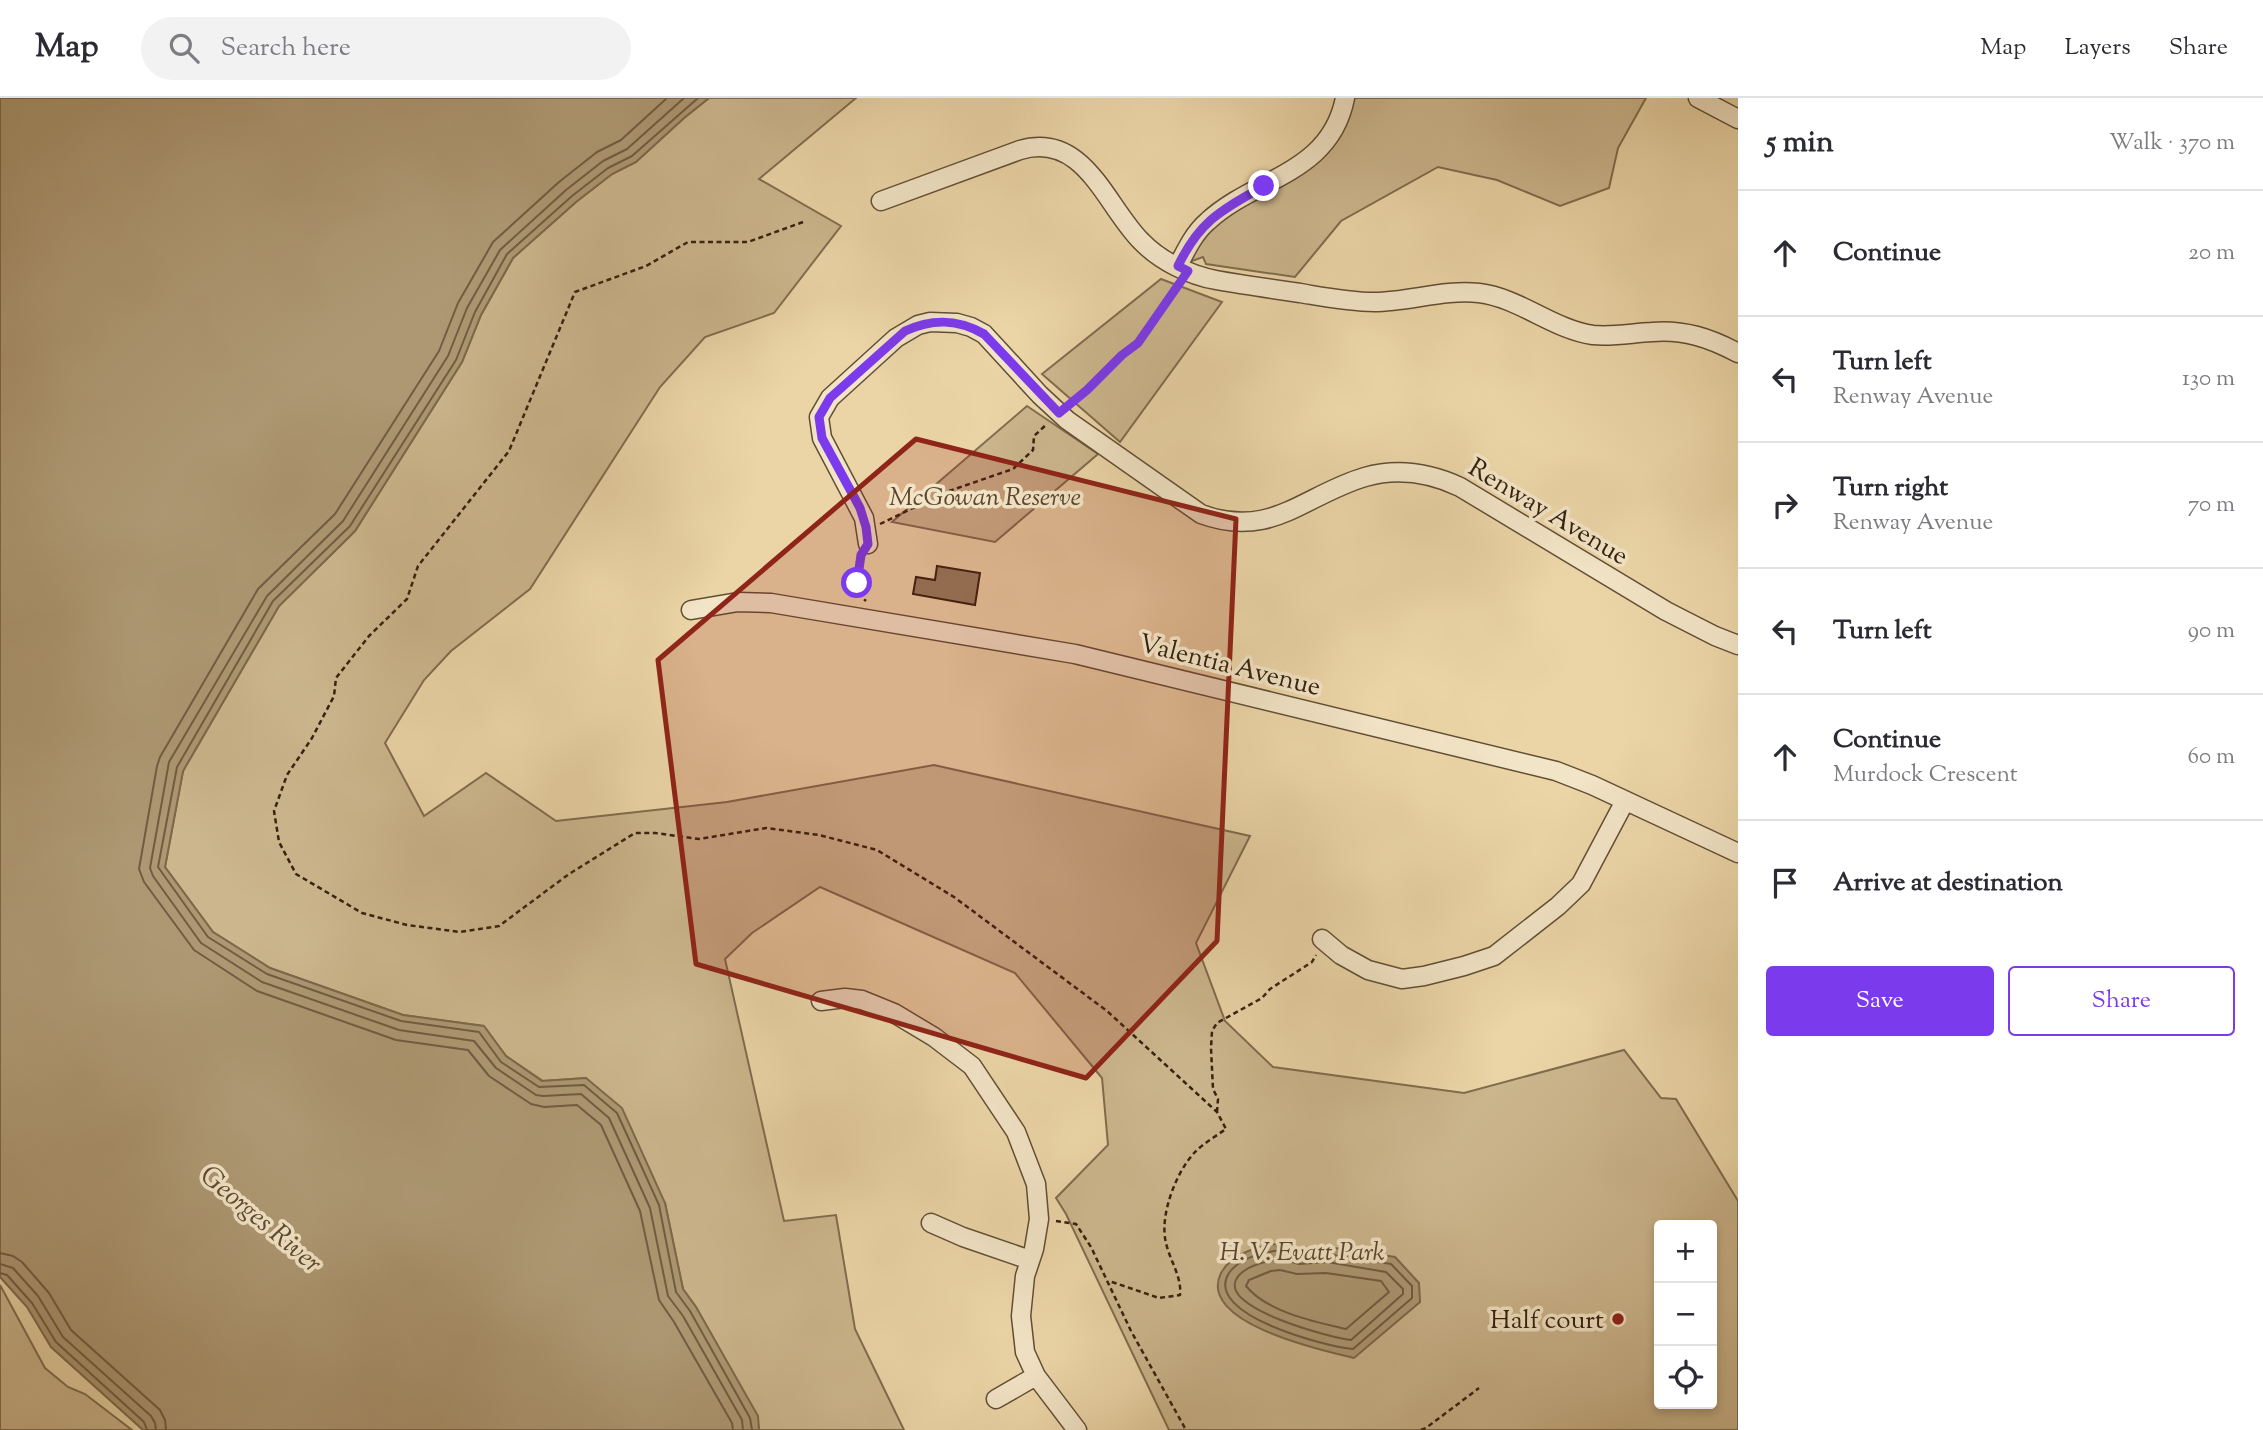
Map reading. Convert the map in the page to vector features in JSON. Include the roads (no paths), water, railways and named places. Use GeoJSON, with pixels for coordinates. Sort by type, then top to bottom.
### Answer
{"type":"FeatureCollection","features":[{"type":"Feature","properties":{"kind":"street"},"geometry":{"type":"LineString","coordinates":[[1183,269],[1191,240],[1209,220],[1314,155],[1331,134],[1343,109],[1345,98]]}},
{"type":"Feature","properties":{"kind":"street"},"geometry":{"type":"LineString","coordinates":[[1698,98],[1738,118]]}},
{"type":"Feature","properties":{"kind":"street"},"geometry":{"type":"LineString","coordinates":[[881,201],[1040,145],[1051,147],[1078,161],[1138,238],[1155,253],[1183,269],[1216,280],[1355,301],[1395,301],[1453,292],[1479,293],[1505,299],[1555,324],[1581,333],[1609,336],[1682,332],[1710,340],[1738,353]]}},
{"type":"Feature","properties":{"kind":"street","name":"Renway Avenue"},"geometry":{"type":"LineString","coordinates":[[868,544],[864,518],[822,438],[819,417],[830,398],[905,331],[918,325],[943,321],[971,327],[984,334],[1059,413],[1201,514],[1226,521],[1272,518],[1350,482],[1381,474],[1413,473],[1446,480],[1677,617],[1738,645]]}},
{"type":"Feature","properties":{"kind":"street","name":"Valentia Avenue"},"geometry":{"type":"LineString","coordinates":[[691,610],[738,602],[771,603],[1075,654],[1539,766],[1572,776],[1738,853]]}},
{"type":"Feature","properties":{"kind":"street"},"geometry":{"type":"LineString","coordinates":[[1322,939],[1361,967],[1402,979],[1424,976],[1494,956],[1558,906],[1581,884],[1625,801]]}},
{"type":"Feature","properties":{"kind":"street"},"geometry":{"type":"LineString","coordinates":[[821,1001],[845,998],[862,1000],[894,1013],[934,1037],[972,1066],[1016,1132],[1036,1184],[1039,1220],[1025,1276],[1021,1316],[1025,1352],[1036,1376],[1077,1430]]}},
{"type":"Feature","properties":{"kind":"street"},"geometry":{"type":"LineString","coordinates":[[931,1223],[1030,1260]]}},
{"type":"Feature","properties":{"kind":"street"},"geometry":{"type":"LineString","coordinates":[[996,1399],[1036,1376]]}},
{"type":"Feature","properties":{"kind":"water","name":"Georges River"},"geometry":{"type":"Polygon","coordinates":[[[0,98],[709,98],[636,162],[612,174],[576,202],[513,258],[481,315],[462,362],[355,531],[279,606],[183,771],[165,867],[213,932],[270,968],[403,1015],[484,1026],[506,1056],[542,1081],[586,1078],[622,1108],[665,1203],[683,1289],[758,1416],[759,1430],[143,1430],[51,1347],[27,1307],[0,1277],[0,98]]]}},
{"type":"Feature","properties":{"kind":"water"},"geometry":{"type":"Polygon","coordinates":[[[1282,1243],[1300,1248],[1328,1247],[1395,1257],[1419,1283],[1420,1302],[1354,1358],[1267,1332],[1244,1320],[1227,1306],[1218,1291],[1221,1273],[1240,1255],[1256,1248],[1282,1243]]]}},
{"type":"Feature","properties":{"kind":"place","name":"Half court"},"geometry":{"type":"Point","coordinates":[1618,1319]}},
{"type":"Feature","properties":{"kind":"park label","name":"McGowan Reserve"},"geometry":{"type":"Point","coordinates":[985,496]}},
{"type":"Feature","properties":{"kind":"park label","name":"H. V. Evatt Park"},"geometry":{"type":"Point","coordinates":[1302,1251]}}]}
